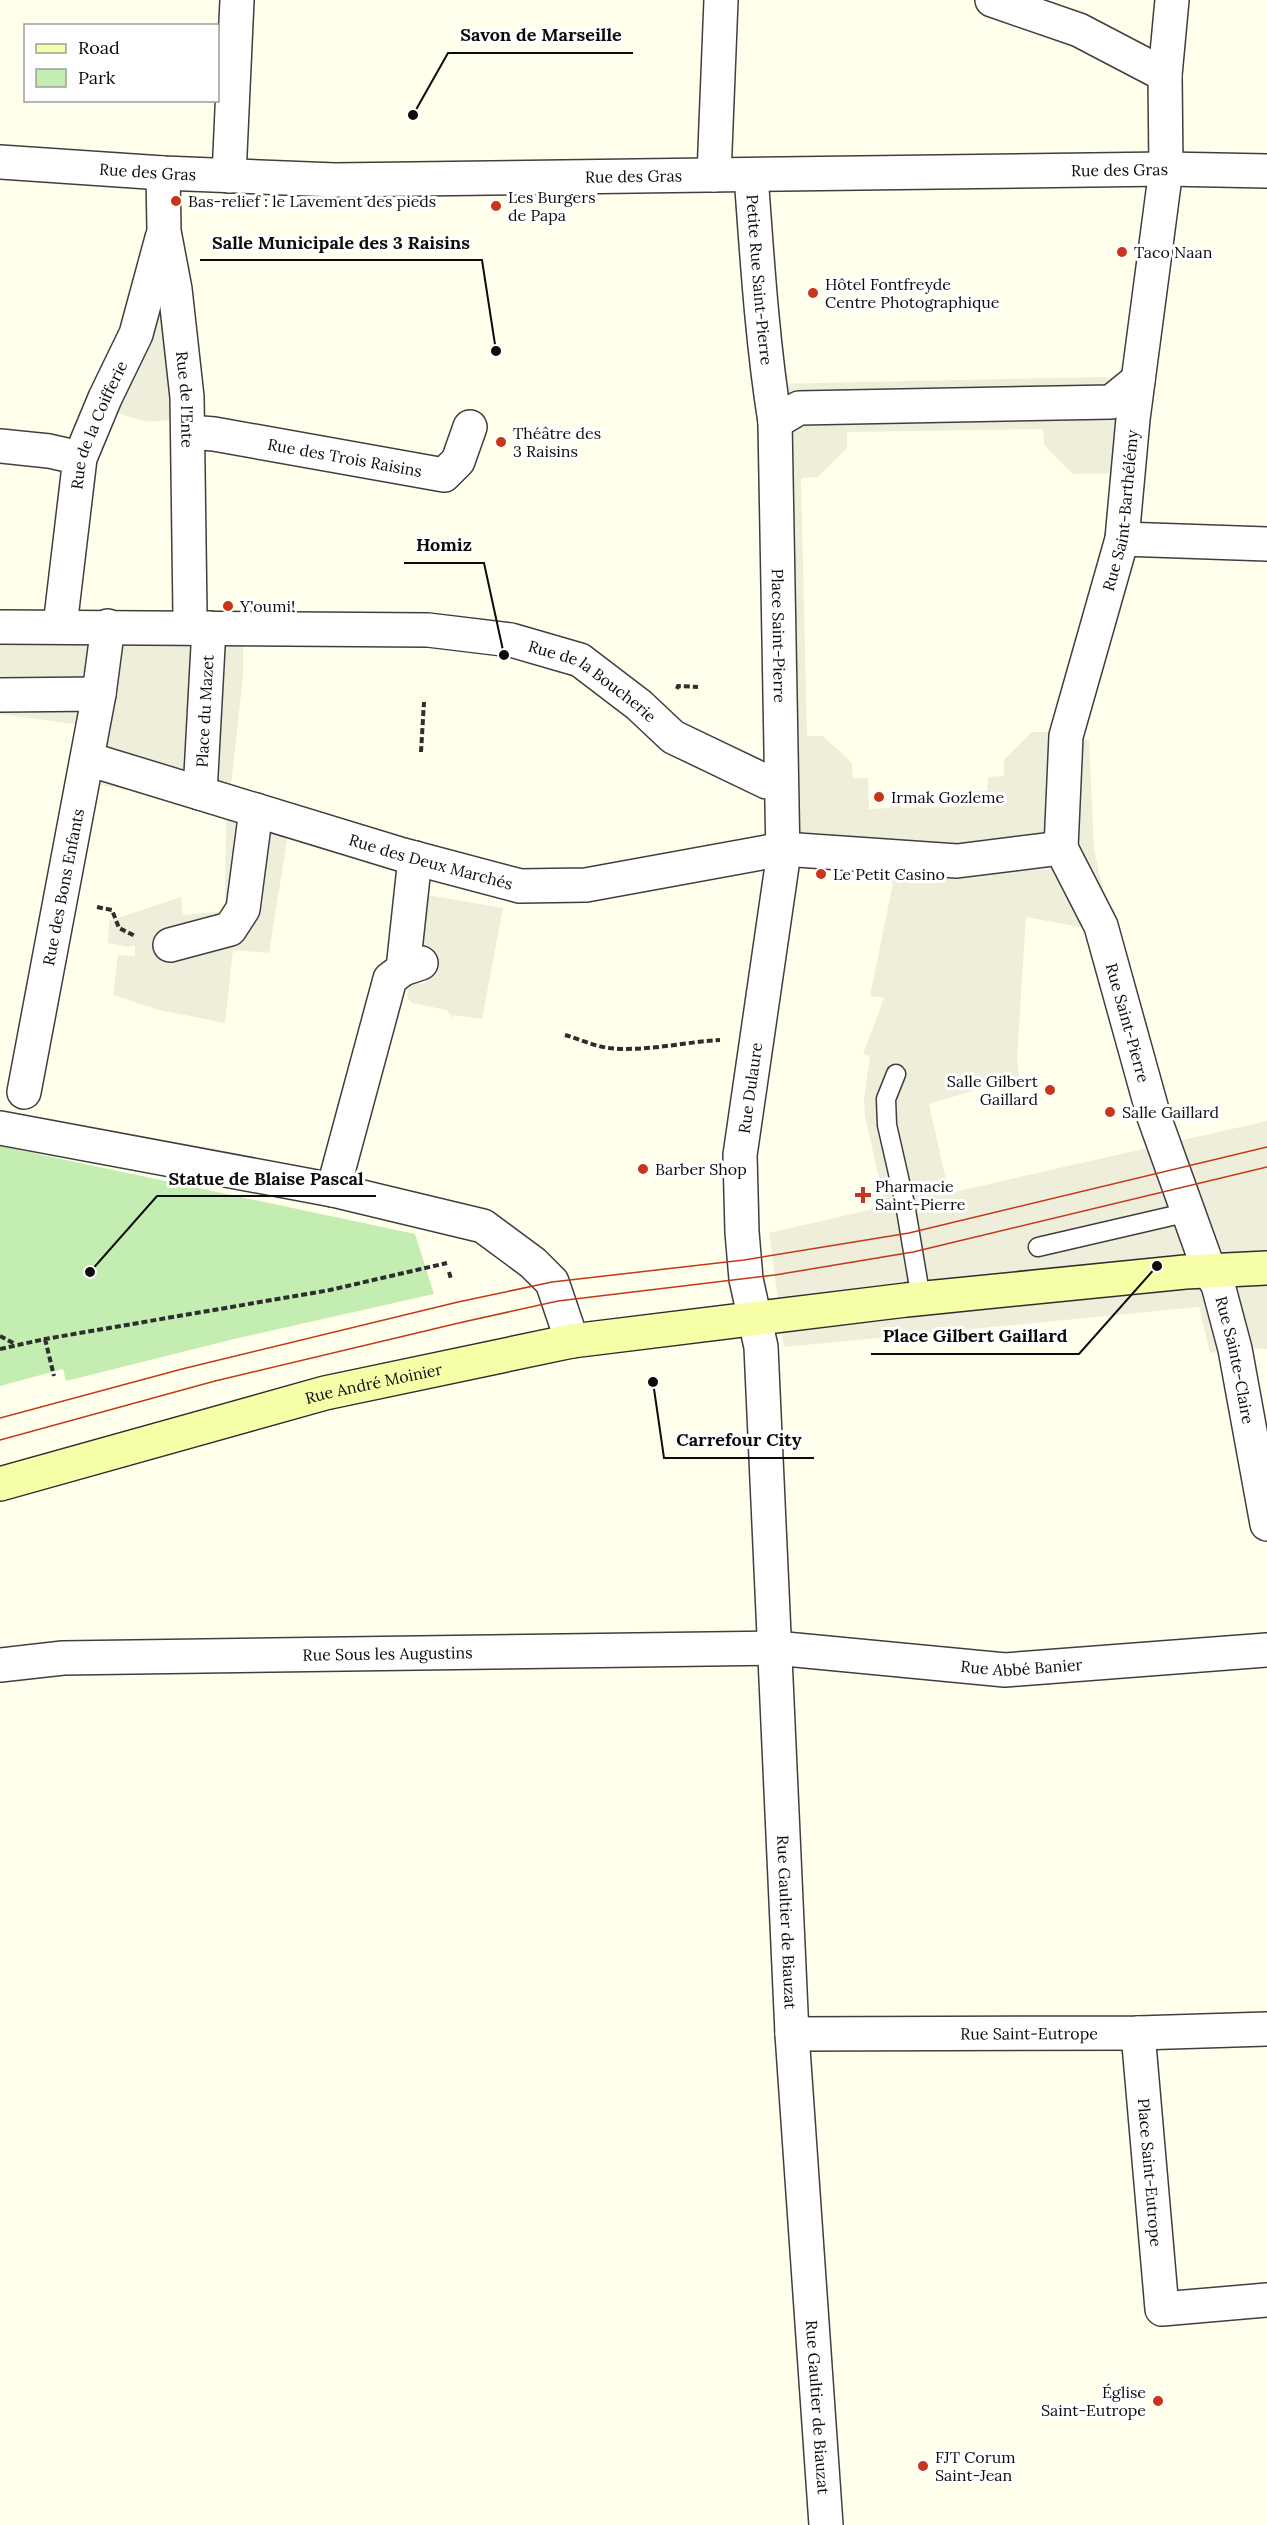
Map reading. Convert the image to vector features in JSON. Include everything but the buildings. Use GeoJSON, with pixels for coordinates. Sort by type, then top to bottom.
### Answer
{"type":"FeatureCollection","features":[{"type":"Feature","properties":{"kind":"main road","name":"Rue André Moinier"},"geometry":{"type":"LineString","coordinates":[[0,1484],[325,1393],[572,1341],[754,1317],[921,1299],[1209,1270],[1267,1269]]}},
{"type":"Feature","properties":{"kind":"street"},"geometry":{"type":"LineString","coordinates":[[229,176],[237,0]]}},
{"type":"Feature","properties":{"kind":"street"},"geometry":{"type":"LineString","coordinates":[[714,175],[721,0]]}},
{"type":"Feature","properties":{"kind":"street"},"geometry":{"type":"LineString","coordinates":[[992,0],[1079,30],[1165,75]]}},
{"type":"Feature","properties":{"kind":"street","name":"Rue Saint-Barthélémy"},"geometry":{"type":"LineString","coordinates":[[1061,848],[1066,736],[1122,539],[1138,380],[1166,169],[1165,75],[1172,0]]}},
{"type":"Feature","properties":{"kind":"street","name":"Rue des Gras"},"geometry":{"type":"LineString","coordinates":[[0,162],[163,173],[335,180],[1166,169],[1267,171]]}},
{"type":"Feature","properties":{"kind":"street","name":"Rue de l'Ente"},"geometry":{"type":"LineString","coordinates":[[163,173],[164,231],[176,300],[187,397],[190,615],[200,628]]}},
{"type":"Feature","properties":{"kind":"street","name":"Petite Rue Saint-Pierre"},"geometry":{"type":"LineString","coordinates":[[751,175],[769,384]]}},
{"type":"Feature","properties":{"kind":"street","name":"Rue de la Coifferie"},"geometry":{"type":"LineString","coordinates":[[60,626],[80,458],[105,398],[136,334],[164,231]]}},
{"type":"Feature","properties":{"kind":"street"},"geometry":{"type":"LineString","coordinates":[[776,422],[799,408],[1111,402],[1138,380]]}},
{"type":"Feature","properties":{"kind":"street","name":"Place Saint-Pierre"},"geometry":{"type":"LineString","coordinates":[[769,384],[776,422],[783,854]]}},
{"type":"Feature","properties":{"kind":"street","name":"Rue des Trois Raisins"},"geometry":{"type":"LineString","coordinates":[[189,432],[214,434],[444,475],[458,461],[470,427]]}},
{"type":"Feature","properties":{"kind":"street"},"geometry":{"type":"LineString","coordinates":[[0,446],[49,451],[80,458]]}},
{"type":"Feature","properties":{"kind":"street"},"geometry":{"type":"LineString","coordinates":[[1122,539],[1267,544]]}},
{"type":"Feature","properties":{"kind":"street"},"geometry":{"type":"LineString","coordinates":[[0,694],[93,694],[101,626]]}},
{"type":"Feature","properties":{"kind":"street"},"geometry":{"type":"LineString","coordinates":[[0,627],[200,628]]}},
{"type":"Feature","properties":{"kind":"street","name":"Rue de la Boucherie"},"geometry":{"type":"LineString","coordinates":[[200,628],[446,630],[511,640],[580,660],[639,705],[674,737],[767,782],[781,783]]}},
{"type":"Feature","properties":{"kind":"street","name":"Place du Mazet"},"geometry":{"type":"LineString","coordinates":[[200,628],[200,793]]}},
{"type":"Feature","properties":{"kind":"street","name":"Rue des Bons Enfants"},"geometry":{"type":"LineString","coordinates":[[24,1092],[86,771],[93,694]]}},
{"type":"Feature","properties":{"kind":"street","name":"Rue des Deux Marchés"},"geometry":{"type":"LineString","coordinates":[[86,771],[200,793],[414,858],[520,886],[586,885],[783,854]]}},
{"type":"Feature","properties":{"kind":"street"},"geometry":{"type":"LineString","coordinates":[[170,945],[230,928],[243,909],[256,810]]}},
{"type":"Feature","properties":{"kind":"street"},"geometry":{"type":"LineString","coordinates":[[783,854],[957,861],[1061,848]]}},
{"type":"Feature","properties":{"kind":"street","name":"Rue Saint-Pierre"},"geometry":{"type":"LineString","coordinates":[[1061,848],[1101,926],[1154,1117],[1209,1270]]}},
{"type":"Feature","properties":{"kind":"street","name":"Rue Dulaure"},"geometry":{"type":"LineString","coordinates":[[754,1317],[748,1291],[743,1246],[740,1155],[783,854]]}},
{"type":"Feature","properties":{"kind":"street"},"geometry":{"type":"LineString","coordinates":[[333,1190],[390,979],[412,966],[414,858]]}},
{"type":"Feature","properties":{"kind":"street"},"geometry":{"type":"LineString","coordinates":[[0,1128],[333,1190],[483,1226],[533,1263],[552,1282],[572,1341]]}},
{"type":"Feature","properties":{"kind":"street","name":"Rue Sainte-Claire"},"geometry":{"type":"LineString","coordinates":[[1209,1270],[1218,1285],[1234,1349],[1267,1524]]}},
{"type":"Feature","properties":{"kind":"street","name":"Rue Gaultier de Biauzat"},"geometry":{"type":"LineString","coordinates":[[754,1317],[761,1347],[792,2034],[826,2525]]}},
{"type":"Feature","properties":{"kind":"street","name":"Rue Abbé Banier"},"geometry":{"type":"LineString","coordinates":[[775,1648],[1005,1670],[1267,1650]]}},
{"type":"Feature","properties":{"kind":"street","name":"Rue Sous les Augustins"},"geometry":{"type":"LineString","coordinates":[[0,1665],[63,1658],[775,1648]]}},
{"type":"Feature","properties":{"kind":"street","name":"Rue Saint-Eutrope"},"geometry":{"type":"LineString","coordinates":[[792,2034],[1138,2033],[1267,2029]]}},
{"type":"Feature","properties":{"kind":"street","name":"Place Saint-Eutrope"},"geometry":{"type":"LineString","coordinates":[[1138,2033],[1162,2309],[1267,2300]]}},
{"type":"Feature","properties":{"kind":"lane"},"geometry":{"type":"LineString","coordinates":[[896,1074],[886,1099],[887,1125],[921,1299]]}},
{"type":"Feature","properties":{"kind":"lane"},"geometry":{"type":"LineString","coordinates":[[1038,1247],[1189,1212]]}},
{"type":"Feature","properties":{"kind":"path"},"geometry":{"type":"LineString","coordinates":[[421,752],[424,702]]}},
{"type":"Feature","properties":{"kind":"path"},"geometry":{"type":"LineString","coordinates":[[60,902],[112,910],[119,928],[143,939],[170,945]]}},
{"type":"Feature","properties":{"kind":"path"},"geometry":{"type":"LineString","coordinates":[[565,1035],[609,1048],[658,1048],[679,1042],[721,1040],[756,1042]]}},
{"type":"Feature","properties":{"kind":"path"},"geometry":{"type":"LineString","coordinates":[[0,1349],[16,1344],[330,1290],[447,1263]]}},
{"type":"Feature","properties":{"kind":"path"},"geometry":{"type":"LineString","coordinates":[[449,1272],[452,1279]]}},
{"type":"Feature","properties":{"kind":"path"},"geometry":{"type":"LineString","coordinates":[[0,1336],[16,1344]]}},
{"type":"Feature","properties":{"kind":"path"},"geometry":{"type":"LineString","coordinates":[[45,1339],[54,1376]]}},
{"type":"Feature","properties":{"kind":"green space"},"geometry":{"type":"Polygon","coordinates":[[[0,1146],[415,1234],[434,1294],[234,1339],[66,1381],[63,1369],[0,1386],[0,1146]]]}},
{"type":"Feature","properties":{"kind":"shaded area"},"geometry":{"type":"Polygon","coordinates":[[[157,231],[188,418],[148,422],[110,411],[114,353],[157,231]]]}},
{"type":"Feature","properties":{"kind":"shaded area"},"geometry":{"type":"Polygon","coordinates":[[[1103,377],[1138,380],[1128,473],[1073,474],[1044,445],[1043,429],[847,432],[847,448],[818,477],[801,478],[807,736],[823,736],[852,763],[853,778],[868,778],[869,809],[890,808],[890,799],[900,799],[901,808],[958,807],[959,792],[987,791],[988,777],[1004,776],[1004,760],[1032,732],[1048,732],[1089,740],[1094,849],[1110,922],[1091,929],[1026,917],[1017,1058],[1019,1077],[929,1104],[949,1193],[1267,1121],[1267,1349],[1244,1348],[1210,1353],[1199,1307],[784,1347],[769,1233],[869,1210],[883,1197],[865,1116],[864,1098],[870,1056],[863,1054],[884,998],[870,996],[893,883],[800,863],[767,782],[755,381],[769,384],[1103,377]]]}},
{"type":"Feature","properties":{"kind":"shaded area"},"geometry":{"type":"Polygon","coordinates":[[[0,609],[177,618],[243,613],[243,676],[231,786],[288,834],[269,953],[233,950],[225,1023],[159,1010],[113,995],[118,955],[135,956],[135,945],[129,947],[108,943],[109,921],[181,897],[183,915],[225,911],[226,814],[179,799],[71,780],[82,725],[0,714],[0,609]]]}},
{"type":"Feature","properties":{"kind":"shaded area"},"geometry":{"type":"Polygon","coordinates":[[[422,894],[503,908],[482,1019],[454,1015],[452,1018],[447,1010],[412,1003],[407,997],[408,989],[416,983],[425,984],[427,974],[414,951],[422,894]]]}},
{"type":"Feature","properties":{"kind":"tram line"},"geometry":{"type":"LineString","coordinates":[[0,1418],[182,1369],[458,1302],[552,1282],[744,1260],[909,1233],[1267,1147]]}},
{"type":"Feature","properties":{"kind":"tram line"},"geometry":{"type":"LineString","coordinates":[[0,1440],[215,1381],[558,1301],[775,1275],[913,1252],[1267,1167]]}},
{"type":"Feature","properties":{"kind":"place","name":"Savon de Marseille"},"geometry":{"type":"Point","coordinates":[413,115]}},
{"type":"Feature","properties":{"kind":"place","name":"Bas-relief : le Lavement des pieds"},"geometry":{"type":"Point","coordinates":[176,201]}},
{"type":"Feature","properties":{"kind":"place","name":"Les Burgers de Papa"},"geometry":{"type":"Point","coordinates":[496,206]}},
{"type":"Feature","properties":{"kind":"place","name":"Taco Naan"},"geometry":{"type":"Point","coordinates":[1122,252]}},
{"type":"Feature","properties":{"kind":"place","name":"Hôtel Fontfreyde Centre Photographique"},"geometry":{"type":"Point","coordinates":[813,293]}},
{"type":"Feature","properties":{"kind":"place","name":"Salle Municipale des 3 Raisins"},"geometry":{"type":"Point","coordinates":[496,351]}},
{"type":"Feature","properties":{"kind":"place","name":"Théâtre des 3 Raisins"},"geometry":{"type":"Point","coordinates":[501,442]}},
{"type":"Feature","properties":{"kind":"place","name":"Y'oumi!"},"geometry":{"type":"Point","coordinates":[228,606]}},
{"type":"Feature","properties":{"kind":"place","name":"Homiz"},"geometry":{"type":"Point","coordinates":[504,655]}},
{"type":"Feature","properties":{"kind":"place","name":"Irmak Gozleme"},"geometry":{"type":"Point","coordinates":[879,797]}},
{"type":"Feature","properties":{"kind":"place","name":"Le Petit Casino"},"geometry":{"type":"Point","coordinates":[821,874]}},
{"type":"Feature","properties":{"kind":"place","name":"Salle Gilbert Gaillard"},"geometry":{"type":"Point","coordinates":[1050,1090]}},
{"type":"Feature","properties":{"kind":"place","name":"Salle Gaillard"},"geometry":{"type":"Point","coordinates":[1110,1112]}},
{"type":"Feature","properties":{"kind":"place","name":"Barber Shop"},"geometry":{"type":"Point","coordinates":[643,1169]}},
{"type":"Feature","properties":{"kind":"place","name":"Pharmacie Saint-Pierre"},"geometry":{"type":"Point","coordinates":[863,1195]}},
{"type":"Feature","properties":{"kind":"place","name":"Place Gilbert Gaillard"},"geometry":{"type":"Point","coordinates":[1157,1266]}},
{"type":"Feature","properties":{"kind":"place","name":"Statue de Blaise Pascal"},"geometry":{"type":"Point","coordinates":[90,1272]}},
{"type":"Feature","properties":{"kind":"place","name":"Carrefour City"},"geometry":{"type":"Point","coordinates":[653,1382]}},
{"type":"Feature","properties":{"kind":"place","name":"Église Saint-Eutrope"},"geometry":{"type":"Point","coordinates":[1158,2401]}},
{"type":"Feature","properties":{"kind":"place","name":"FJT Corum Saint-Jean"},"geometry":{"type":"Point","coordinates":[923,2466]}}]}
